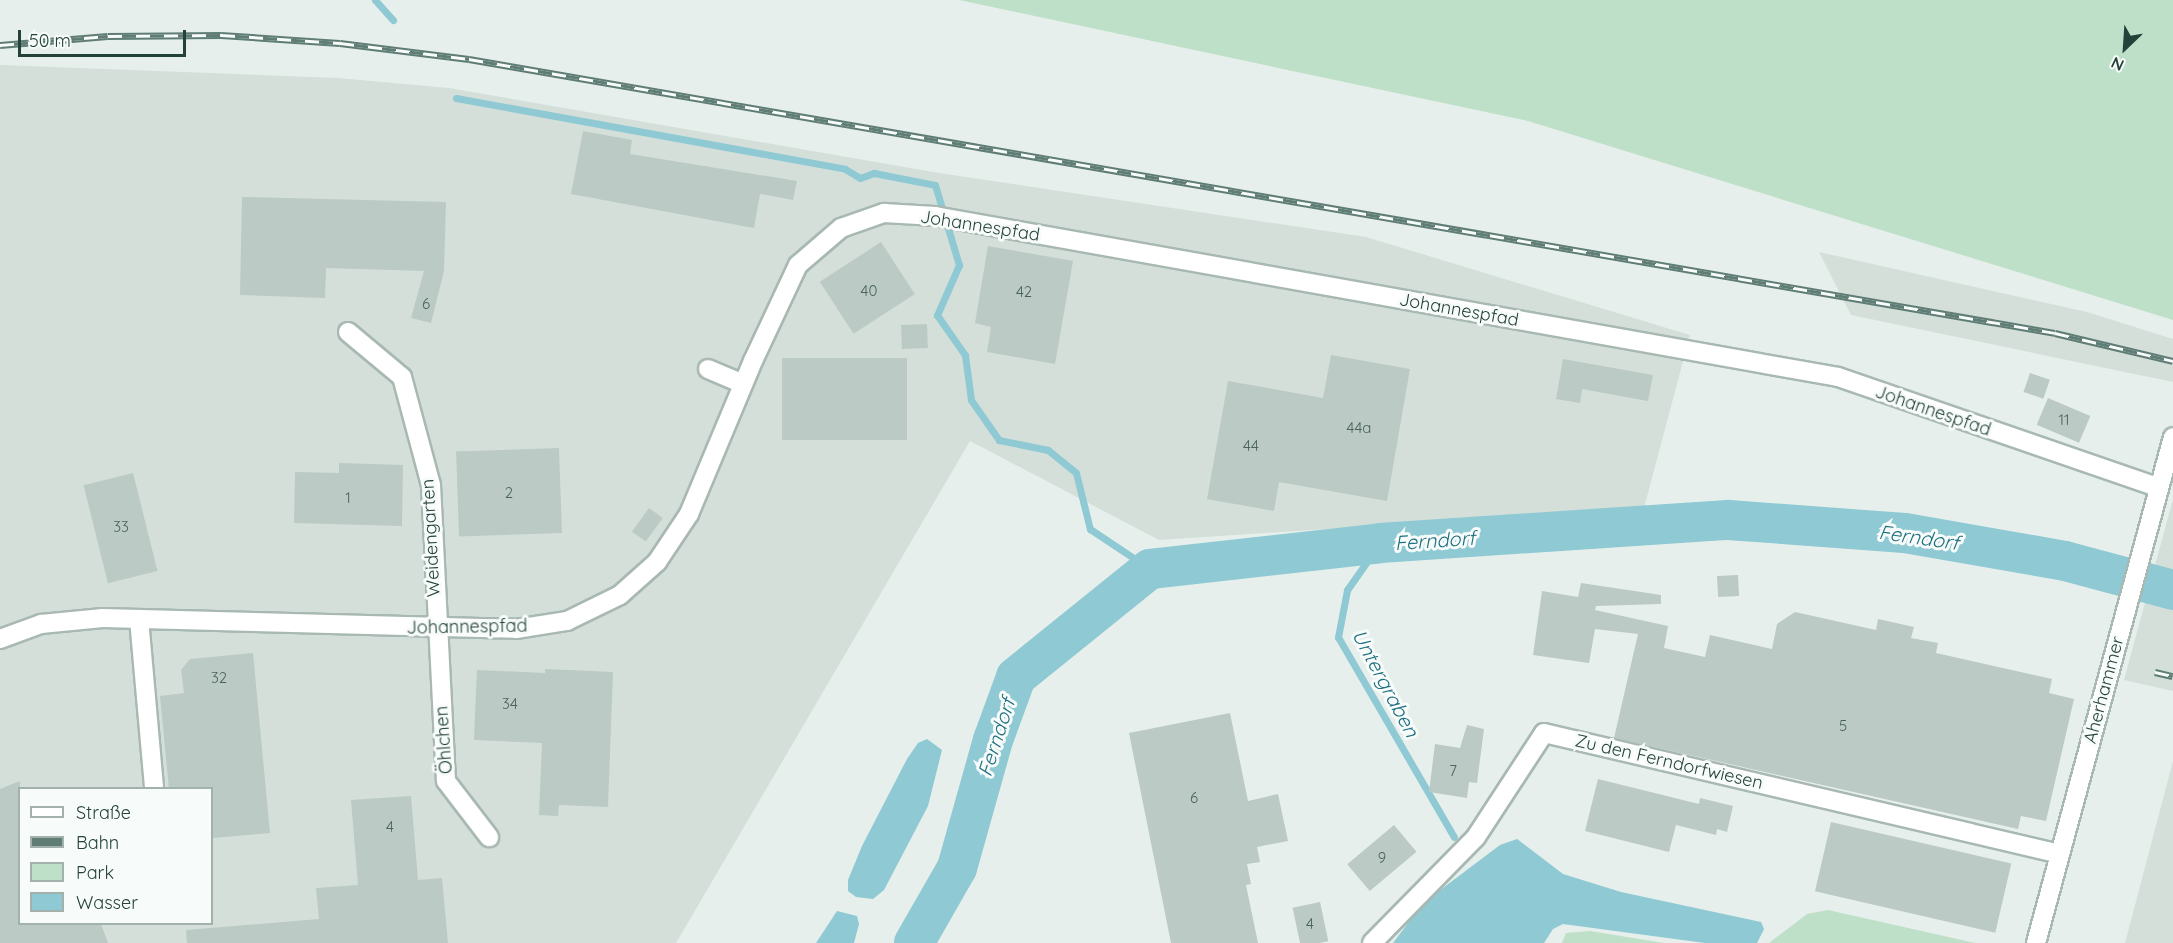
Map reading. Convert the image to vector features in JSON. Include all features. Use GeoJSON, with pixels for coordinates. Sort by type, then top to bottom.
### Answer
{"type":"FeatureCollection","features":[{"type":"Feature","properties":{"kind":"street","name":"Johannespfad"},"geometry":{"type":"LineString","coordinates":[[0,639],[41,624],[103,618],[436,629],[516,629],[567,621],[620,595],[657,562],[689,514],[798,265],[841,228],[884,213],[935,216],[1839,377],[2157,487]]}},
{"type":"Feature","properties":{"kind":"street","name":"Weidengarten"},"geometry":{"type":"LineString","coordinates":[[348,332],[402,376],[431,485],[436,629]]}},
{"type":"Feature","properties":{"kind":"street"},"geometry":{"type":"LineString","coordinates":[[708,369],[744,384]]}},
{"type":"Feature","properties":{"kind":"street","name":"Aherhammer"},"geometry":{"type":"LineString","coordinates":[[2036,943],[2157,487],[2173,437]]}},
{"type":"Feature","properties":{"kind":"street"},"geometry":{"type":"LineString","coordinates":[[139,619],[154,787]]}},
{"type":"Feature","properties":{"kind":"street","name":"Öhlchen"},"geometry":{"type":"LineString","coordinates":[[436,629],[446,781],[489,837]]}},
{"type":"Feature","properties":{"kind":"street","name":"Zu den Ferndorfwiesen"},"geometry":{"type":"LineString","coordinates":[[1372,943],[1476,837],[1544,733],[2060,855]]}},
{"type":"Feature","properties":{"kind":"shaded area"},"geometry":{"type":"Polygon","coordinates":[[[0,65],[338,78],[449,88],[939,173],[1366,237],[1690,335],[1644,508],[1159,540],[970,441],[676,943],[0,943],[0,65]]]}},
{"type":"Feature","properties":{"kind":"shaded area"},"geometry":{"type":"Polygon","coordinates":[[[1819,252],[2087,312],[2173,339],[2173,382],[1851,315],[1819,252]]]}},
{"type":"Feature","properties":{"kind":"shaded area"},"geometry":{"type":"Polygon","coordinates":[[[2173,499],[2173,691],[2124,680],[2173,499]]]}},
{"type":"Feature","properties":{"kind":"shaded area"},"geometry":{"type":"Polygon","coordinates":[[[2173,761],[2173,943],[2125,943],[2173,761]]]}},
{"type":"Feature","properties":{"kind":"green space"},"geometry":{"type":"Polygon","coordinates":[[[959,0],[2173,0],[2173,320],[1528,121],[959,0]]]}},
{"type":"Feature","properties":{"kind":"green space"},"geometry":{"type":"Polygon","coordinates":[[[1828,910],[1975,943],[1769,943],[1807,914],[1828,910]]]}},
{"type":"Feature","properties":{"kind":"green space"},"geometry":{"type":"Polygon","coordinates":[[[1590,931],[1664,943],[1562,943],[1566,933],[1590,931]]]}},
{"type":"Feature","properties":{"kind":"water"},"geometry":{"type":"Polygon","coordinates":[[[927,739],[942,750],[928,806],[884,890],[873,899],[856,897],[848,891],[848,880],[862,846],[907,759],[918,743],[927,739]]]}},
{"type":"Feature","properties":{"kind":"water"},"geometry":{"type":"Polygon","coordinates":[[[1517,839],[1563,874],[1621,892],[1761,922],[1764,929],[1757,943],[1705,943],[1563,924],[1553,929],[1544,943],[1393,943],[1423,903],[1500,845],[1517,839]]]}},
{"type":"Feature","properties":{"kind":"water"},"geometry":{"type":"Polygon","coordinates":[[[837,911],[857,916],[859,924],[854,943],[816,943],[837,911]]]}},
{"type":"Feature","properties":{"kind":"building"},"geometry":{"type":"Polygon","coordinates":[[[583,131],[632,140],[630,154],[797,181],[793,200],[760,194],[754,228],[571,194],[583,131]]]}},
{"type":"Feature","properties":{"kind":"building"},"geometry":{"type":"Polygon","coordinates":[[[242,197],[446,202],[444,271],[431,323],[411,318],[424,271],[326,268],[325,298],[240,295],[242,197]]]}},
{"type":"Feature","properties":{"kind":"building"},"geometry":{"type":"Polygon","coordinates":[[[881,242],[915,294],[854,334],[820,282],[881,242]]]}},
{"type":"Feature","properties":{"kind":"building"},"geometry":{"type":"Polygon","coordinates":[[[988,246],[1073,261],[1055,364],[987,352],[991,327],[975,323],[988,246]]]}},
{"type":"Feature","properties":{"kind":"building"},"geometry":{"type":"Polygon","coordinates":[[[927,324],[928,348],[902,349],[901,325],[927,324]]]}},
{"type":"Feature","properties":{"kind":"building"},"geometry":{"type":"Polygon","coordinates":[[[1331,355],[1410,369],[1387,501],[1279,482],[1274,511],[1207,499],[1228,381],[1323,398],[1331,355]]]}},
{"type":"Feature","properties":{"kind":"building"},"geometry":{"type":"Polygon","coordinates":[[[782,358],[907,358],[907,440],[782,440],[782,358]]]}},
{"type":"Feature","properties":{"kind":"building"},"geometry":{"type":"Polygon","coordinates":[[[1563,359],[1653,375],[1648,401],[1582,389],[1580,403],[1556,399],[1563,359]]]}},
{"type":"Feature","properties":{"kind":"building"},"geometry":{"type":"Polygon","coordinates":[[[2030,373],[2050,380],[2043,399],[2023,392],[2030,373]]]}},
{"type":"Feature","properties":{"kind":"building"},"geometry":{"type":"Polygon","coordinates":[[[2048,398],[2090,416],[2079,443],[2037,425],[2048,398]]]}},
{"type":"Feature","properties":{"kind":"building"},"geometry":{"type":"Polygon","coordinates":[[[559,448],[562,533],[459,537],[456,452],[559,448]]]}},
{"type":"Feature","properties":{"kind":"building"},"geometry":{"type":"Polygon","coordinates":[[[339,463],[403,465],[402,526],[294,523],[295,472],[339,473],[339,463]]]}},
{"type":"Feature","properties":{"kind":"building"},"geometry":{"type":"Polygon","coordinates":[[[133,473],[157,571],[108,583],[84,485],[133,473]]]}},
{"type":"Feature","properties":{"kind":"building"},"geometry":{"type":"Polygon","coordinates":[[[649,508],[663,518],[646,541],[632,531],[649,508]]]}},
{"type":"Feature","properties":{"kind":"building"},"geometry":{"type":"Polygon","coordinates":[[[1738,575],[1739,596],[1718,597],[1717,576],[1738,575]]]}},
{"type":"Feature","properties":{"kind":"building"},"geometry":{"type":"Polygon","coordinates":[[[1581,583],[1661,595],[1661,604],[1596,606],[1595,610],[1668,626],[1664,648],[1705,657],[1710,635],[1772,649],[1777,624],[1795,612],[1876,630],[1878,619],[1914,627],[1911,638],[1938,643],[1936,653],[2052,679],[2049,693],[2074,699],[2046,821],[2021,816],[2018,829],[1614,738],[1638,634],[1595,629],[1589,663],[1533,655],[1542,591],[1578,597],[1581,583]]]}},
{"type":"Feature","properties":{"kind":"building"},"geometry":{"type":"Polygon","coordinates":[[[253,653],[270,833],[213,838],[213,787],[169,787],[160,696],[184,693],[181,670],[190,659],[253,653]]]}},
{"type":"Feature","properties":{"kind":"building"},"geometry":{"type":"Polygon","coordinates":[[[545,669],[613,672],[608,807],[559,805],[558,816],[539,815],[542,743],[474,740],[477,670],[545,673],[545,669]]]}},
{"type":"Feature","properties":{"kind":"building"},"geometry":{"type":"Polygon","coordinates":[[[1230,713],[1248,801],[1278,794],[1288,841],[1257,847],[1260,862],[1247,864],[1251,884],[1246,885],[1258,943],[1171,943],[1129,733],[1230,713]]]}},
{"type":"Feature","properties":{"kind":"building"},"geometry":{"type":"Polygon","coordinates":[[[1467,725],[1484,729],[1477,783],[1469,782],[1467,798],[1429,792],[1435,744],[1460,748],[1467,725]]]}},
{"type":"Feature","properties":{"kind":"building"},"geometry":{"type":"Polygon","coordinates":[[[1598,779],[1699,804],[1700,798],[1733,806],[1727,832],[1717,829],[1716,835],[1676,825],[1669,852],[1585,831],[1598,779]]]}},
{"type":"Feature","properties":{"kind":"building"},"geometry":{"type":"Polygon","coordinates":[[[20,781],[20,787],[18,787],[18,925],[101,925],[108,943],[0,943],[0,789],[20,781]]]}},
{"type":"Feature","properties":{"kind":"building"},"geometry":{"type":"Polygon","coordinates":[[[411,796],[418,880],[442,878],[448,943],[187,943],[186,930],[319,919],[316,888],[358,885],[351,800],[411,796]]]}},
{"type":"Feature","properties":{"kind":"building"},"geometry":{"type":"Polygon","coordinates":[[[1831,822],[2011,864],[1995,933],[1815,891],[1831,822]]]}},
{"type":"Feature","properties":{"kind":"building"},"geometry":{"type":"Polygon","coordinates":[[[1394,825],[1416,852],[1370,891],[1347,864],[1394,825]]]}},
{"type":"Feature","properties":{"kind":"building"},"geometry":{"type":"Polygon","coordinates":[[[1320,902],[1328,941],[1300,943],[1293,908],[1320,902]]]}},
{"type":"Feature","properties":{"kind":"waterway"},"geometry":{"type":"LineString","coordinates":[[375,0],[393,20]]}},
{"type":"Feature","properties":{"kind":"waterway"},"geometry":{"type":"LineString","coordinates":[[456,98],[845,169],[860,178],[874,173],[935,185],[959,265],[937,315],[965,355],[971,400],[999,440],[1048,450],[1076,473],[1090,529],[1150,569]]}},
{"type":"Feature","properties":{"kind":"waterway","name":"Ferndorf"},"geometry":{"type":"LineString","coordinates":[[914,943],[957,868],[993,740],[1016,677],[1150,569],[1380,543],[1728,520],[1905,533],[2065,561],[2173,590]]}},
{"type":"Feature","properties":{"kind":"waterway","name":"Untergraben"},"geometry":{"type":"LineString","coordinates":[[1380,543],[1347,590],[1338,637],[1454,837]]}},
{"type":"Feature","properties":{"kind":"railway"},"geometry":{"type":"LineString","coordinates":[[0,45],[108,36],[221,35],[340,43],[469,59],[2055,333],[2173,361]]}},
{"type":"Feature","properties":{"kind":"railway"},"geometry":{"type":"LineString","coordinates":[[2155,672],[2173,676]]}}]}
